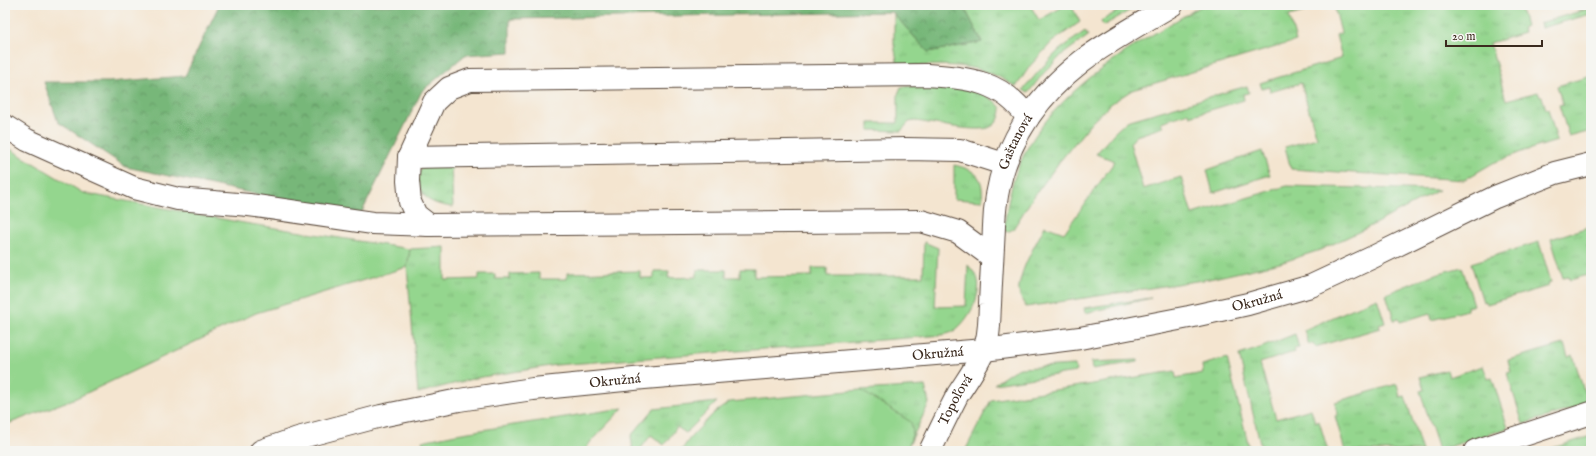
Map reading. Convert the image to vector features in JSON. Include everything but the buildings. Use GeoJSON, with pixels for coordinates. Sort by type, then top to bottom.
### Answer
{"type":"FeatureCollection","features":[{"type":"Feature","properties":{"kind":"street","name":"Gaštanová"},"geometry":{"type":"LineString","coordinates":[[984,350],[989,328],[994,207],[998,184],[1004,164],[1016,138],[1028,118],[1044,97],[1061,79],[1082,61],[1105,45],[1172,5]]}},
{"type":"Feature","properties":{"kind":"street"},"geometry":{"type":"LineString","coordinates":[[429,225],[416,215],[410,202],[408,181],[409,157],[434,102],[450,88],[470,80],[957,77],[975,80],[1008,96],[1020,106],[1028,118]]}},
{"type":"Feature","properties":{"kind":"street"},"geometry":{"type":"LineString","coordinates":[[5,126],[26,140],[134,188],[178,199],[249,205],[373,223],[429,225],[921,221],[958,232],[992,257]]}},
{"type":"Feature","properties":{"kind":"street"},"geometry":{"type":"LineString","coordinates":[[409,157],[905,149],[960,150],[1004,164]]}},
{"type":"Feature","properties":{"kind":"street","name":"Okružná"},"geometry":{"type":"LineString","coordinates":[[260,451],[298,438],[381,416],[459,400],[533,389],[644,378],[984,350],[1080,338],[1189,317],[1248,304],[1311,286],[1495,197],[1555,173],[1591,164]]}},
{"type":"Feature","properties":{"kind":"street","name":"Topoľová"},"geometry":{"type":"LineString","coordinates":[[930,451],[958,396],[984,350]]}},
{"type":"Feature","properties":{"kind":"street"},"geometry":{"type":"LineString","coordinates":[[1475,451],[1591,413]]}},
{"type":"Feature","properties":{"kind":"green space"},"geometry":{"type":"Polygon","coordinates":[[[218,5],[963,5],[982,42],[928,52],[892,12],[510,19],[510,52],[465,55],[422,91],[360,216],[126,167],[58,122],[44,82],[109,82],[185,76],[218,5]]]}},
{"type":"Feature","properties":{"kind":"green space"},"geometry":{"type":"Polygon","coordinates":[[[963,5],[1030,5],[1039,20],[1066,5],[1071,5],[1080,22],[1052,42],[1030,66],[1016,87],[993,74],[968,67],[944,65],[898,66],[894,45],[894,14],[928,52],[982,42],[963,5]]]}},
{"type":"Feature","properties":{"kind":"green space"},"geometry":{"type":"Polygon","coordinates":[[[1128,5],[1139,5],[1103,26],[1101,21],[1128,5]]]}},
{"type":"Feature","properties":{"kind":"green space"},"geometry":{"type":"Polygon","coordinates":[[[1203,5],[1329,5],[1289,16],[1296,41],[1132,90],[1112,103],[1092,122],[1060,161],[1032,199],[1013,229],[1008,232],[1005,231],[1004,228],[1008,203],[1020,163],[1034,137],[1053,113],[1075,91],[1125,52],[1203,5]]]}},
{"type":"Feature","properties":{"kind":"green space"},"geometry":{"type":"Polygon","coordinates":[[[1334,5],[1520,5],[1526,26],[1522,28],[1524,33],[1490,43],[1506,100],[1538,92],[1540,97],[1542,97],[1546,109],[1548,109],[1557,141],[1524,151],[1493,163],[1464,180],[1291,169],[1285,147],[1317,138],[1301,83],[1270,92],[1269,87],[1262,89],[1260,83],[1342,58],[1336,35],[1341,33],[1334,5]]]}},
{"type":"Feature","properties":{"kind":"green space"},"geometry":{"type":"Polygon","coordinates":[[[1591,8],[1591,14],[1541,28],[1540,23],[1591,8]]]}},
{"type":"Feature","properties":{"kind":"green space"},"geometry":{"type":"Polygon","coordinates":[[[1085,31],[1088,36],[1062,55],[1043,74],[1028,93],[1023,90],[1058,51],[1085,31]]]}},
{"type":"Feature","properties":{"kind":"green space"},"geometry":{"type":"Polygon","coordinates":[[[1591,76],[1591,131],[1569,137],[1559,105],[1563,104],[1557,86],[1591,76]]]}},
{"type":"Feature","properties":{"kind":"green space"},"geometry":{"type":"Polygon","coordinates":[[[925,85],[956,87],[976,91],[994,100],[1001,108],[999,117],[996,123],[991,127],[981,129],[915,121],[909,122],[901,131],[869,130],[869,123],[898,123],[898,94],[901,87],[925,85]]]}},
{"type":"Feature","properties":{"kind":"green space"},"geometry":{"type":"Polygon","coordinates":[[[1247,86],[1249,93],[1243,94],[1244,100],[1190,116],[1189,113],[1161,122],[1163,127],[1136,136],[1130,143],[1143,189],[1181,177],[1192,214],[1287,186],[1439,190],[1367,228],[1320,250],[1280,263],[1209,279],[1026,307],[1020,295],[1019,287],[1020,279],[1029,256],[1045,226],[1064,233],[1115,161],[1096,154],[1114,133],[1127,121],[1247,86]]]}},
{"type":"Feature","properties":{"kind":"green space"},"geometry":{"type":"Polygon","coordinates":[[[5,146],[83,193],[244,223],[410,249],[407,267],[256,313],[76,398],[5,425],[5,146]]]}},
{"type":"Feature","properties":{"kind":"green space"},"geometry":{"type":"Polygon","coordinates":[[[1262,151],[1270,175],[1213,193],[1207,170],[1262,151]]]}},
{"type":"Feature","properties":{"kind":"green space"},"geometry":{"type":"Polygon","coordinates":[[[434,164],[451,164],[453,207],[440,205],[429,200],[422,192],[418,181],[418,176],[423,167],[434,164]]]}},
{"type":"Feature","properties":{"kind":"green space"},"geometry":{"type":"Polygon","coordinates":[[[954,165],[968,169],[977,176],[982,186],[982,201],[954,199],[954,165]]]}},
{"type":"Feature","properties":{"kind":"green space"},"geometry":{"type":"Polygon","coordinates":[[[1591,226],[1591,274],[1570,280],[1569,277],[1563,278],[1551,239],[1591,226]]]}},
{"type":"Feature","properties":{"kind":"green space"},"geometry":{"type":"Polygon","coordinates":[[[924,242],[938,248],[935,307],[966,306],[968,265],[977,277],[979,284],[976,300],[972,309],[962,324],[948,334],[556,365],[476,378],[418,393],[407,267],[410,249],[445,247],[445,280],[479,279],[479,274],[495,274],[495,279],[510,279],[510,274],[539,273],[539,279],[567,279],[567,273],[640,271],[640,278],[654,278],[654,271],[669,271],[668,278],[697,277],[697,270],[726,270],[726,277],[740,277],[740,269],[754,269],[754,277],[812,276],[812,268],[827,268],[827,276],[923,276],[924,242]]]}},
{"type":"Feature","properties":{"kind":"green space"},"geometry":{"type":"Polygon","coordinates":[[[1539,242],[1551,282],[1548,283],[1549,286],[1487,304],[1486,301],[1483,302],[1471,263],[1539,242]]]}},
{"type":"Feature","properties":{"kind":"green space"},"geometry":{"type":"Polygon","coordinates":[[[1462,267],[1474,305],[1467,307],[1467,310],[1432,320],[1430,313],[1400,322],[1399,319],[1394,320],[1386,294],[1432,275],[1462,267]]]}},
{"type":"Feature","properties":{"kind":"green space"},"geometry":{"type":"Polygon","coordinates":[[[1151,298],[1085,313],[1084,308],[1151,298]]]}},
{"type":"Feature","properties":{"kind":"green space"},"geometry":{"type":"Polygon","coordinates":[[[1377,298],[1385,323],[1379,325],[1380,328],[1315,347],[1313,343],[1309,345],[1304,330],[1377,298]]]}},
{"type":"Feature","properties":{"kind":"green space"},"geometry":{"type":"Polygon","coordinates":[[[1295,334],[1299,348],[1294,349],[1294,352],[1260,363],[1276,419],[1311,409],[1315,422],[1319,421],[1328,451],[1262,451],[1239,355],[1295,334]]]}},
{"type":"Feature","properties":{"kind":"green space"},"geometry":{"type":"Polygon","coordinates":[[[1564,344],[1568,357],[1573,355],[1588,404],[1523,424],[1507,373],[1511,372],[1508,360],[1564,344]]]}},
{"type":"Feature","properties":{"kind":"green space"},"geometry":{"type":"Polygon","coordinates":[[[1227,358],[1250,451],[965,451],[991,400],[1175,371],[1176,378],[1203,373],[1202,365],[1227,358]]]}},
{"type":"Feature","properties":{"kind":"green space"},"geometry":{"type":"Polygon","coordinates":[[[1138,360],[1138,362],[1092,369],[1091,362],[1138,360]]]}},
{"type":"Feature","properties":{"kind":"green space"},"geometry":{"type":"Polygon","coordinates":[[[1075,365],[1076,372],[994,384],[1020,368],[1075,365]]]}},
{"type":"Feature","properties":{"kind":"green space"},"geometry":{"type":"Polygon","coordinates":[[[1483,366],[1488,379],[1492,378],[1508,428],[1439,450],[1420,391],[1424,390],[1420,377],[1447,370],[1449,377],[1483,366]]]}},
{"type":"Feature","properties":{"kind":"green space"},"geometry":{"type":"Polygon","coordinates":[[[1397,384],[1400,397],[1405,396],[1422,451],[1345,451],[1335,416],[1338,414],[1335,402],[1397,384]]]}},
{"type":"Feature","properties":{"kind":"green space"},"geometry":{"type":"Polygon","coordinates":[[[925,386],[929,403],[910,443],[913,432],[860,390],[925,386]]]}},
{"type":"Feature","properties":{"kind":"green space"},"geometry":{"type":"Polygon","coordinates":[[[860,390],[911,422],[913,432],[907,451],[681,451],[690,438],[714,413],[730,402],[860,390]]]}},
{"type":"Feature","properties":{"kind":"green space"},"geometry":{"type":"Polygon","coordinates":[[[717,402],[686,433],[677,427],[664,445],[651,435],[639,451],[633,451],[631,436],[654,409],[717,402]]]}},
{"type":"Feature","properties":{"kind":"green space"},"geometry":{"type":"Polygon","coordinates":[[[623,408],[592,440],[584,451],[425,451],[422,441],[456,434],[623,408]]]}},
{"type":"Feature","properties":{"kind":"green space"},"geometry":{"type":"Polygon","coordinates":[[[1591,436],[1591,451],[1543,451],[1591,436]]]}}]}
